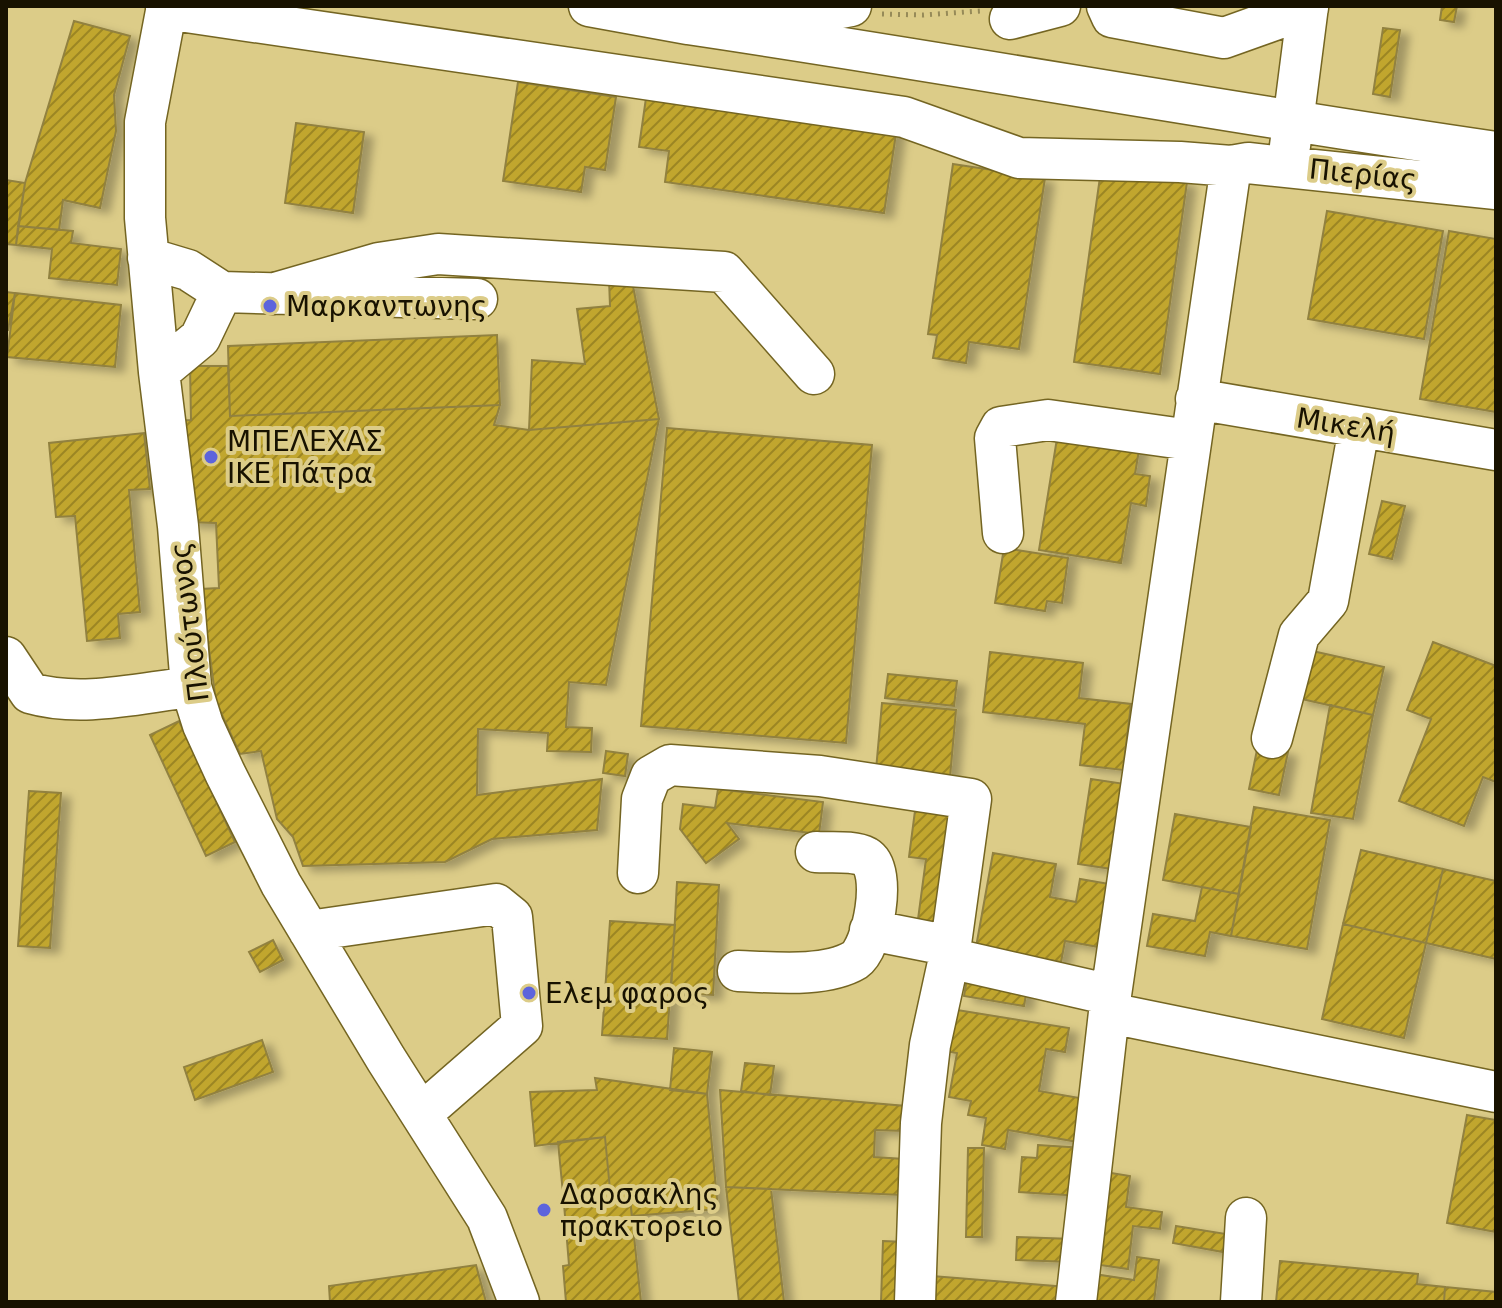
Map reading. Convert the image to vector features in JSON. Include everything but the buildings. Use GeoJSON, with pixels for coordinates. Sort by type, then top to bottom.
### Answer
{"type":"FeatureCollection","features":[{"type":"Feature","properties":{"kind":"street"},"geometry":{"type":"LineString","coordinates":[[589,6],[1293,122],[1496,152]]}},
{"type":"Feature","properties":{"kind":"street"},"geometry":{"type":"LineString","coordinates":[[1010,19],[1060,6]]}},
{"type":"Feature","properties":{"kind":"street"},"geometry":{"type":"LineString","coordinates":[[1107,6],[1112,17],[1224,38],[1308,7],[1286,166]]}},
{"type":"Feature","properties":{"kind":"street","name":"Πιερίας"},"geometry":{"type":"LineString","coordinates":[[166,7],[904,117],[1019,158],[1231,166],[1248,163],[1496,189]]}},
{"type":"Feature","properties":{"kind":"street","name":"Πλούτωνος"},"geometry":{"type":"LineString","coordinates":[[166,7],[145,122],[145,218],[159,372],[178,526],[191,687],[203,725],[281,884],[487,1218],[519,1302]]}},
{"type":"Feature","properties":{"kind":"street"},"geometry":{"type":"LineString","coordinates":[[688,24],[752,25],[864,9]]}},
{"type":"Feature","properties":{"kind":"street"},"geometry":{"type":"LineString","coordinates":[[1076,1302],[1111,1004],[1231,166]]}},
{"type":"Feature","properties":{"kind":"street"},"geometry":{"type":"LineString","coordinates":[[272,294],[379,263],[438,254],[724,272],[814,374]]}},
{"type":"Feature","properties":{"kind":"street"},"geometry":{"type":"LineString","coordinates":[[148,258],[188,270],[222,292],[477,299]]}},
{"type":"Feature","properties":{"kind":"street"},"geometry":{"type":"LineString","coordinates":[[159,372],[200,338],[222,292]]}},
{"type":"Feature","properties":{"kind":"street","name":"Μικελή"},"geometry":{"type":"LineString","coordinates":[[1196,399],[1496,450]]}},
{"type":"Feature","properties":{"kind":"street"},"geometry":{"type":"LineString","coordinates":[[1003,533],[995,438],[1001,427],[1048,420],[1190,440]]}},
{"type":"Feature","properties":{"kind":"street"},"geometry":{"type":"LineString","coordinates":[[1272,738],[1299,635],[1328,601],[1359,428]]}},
{"type":"Feature","properties":{"kind":"street"},"geometry":{"type":"LineString","coordinates":[[6,657],[30,693],[53,699],[85,700],[191,687]]}},
{"type":"Feature","properties":{"kind":"street"},"geometry":{"type":"LineString","coordinates":[[638,873],[642,799],[651,776],[670,765],[820,776],[971,799],[950,952],[930,1045],[921,1123],[915,1302]]}},
{"type":"Feature","properties":{"kind":"street"},"geometry":{"type":"LineString","coordinates":[[738,971],[806,972],[852,962],[861,954],[870,930],[878,884],[874,866],[868,858],[860,855],[816,852]]}},
{"type":"Feature","properties":{"kind":"street"},"geometry":{"type":"LineString","coordinates":[[309,931],[496,904],[512,917],[522,1026],[421,1114]]}},
{"type":"Feature","properties":{"kind":"street"},"geometry":{"type":"LineString","coordinates":[[870,930],[950,952],[1111,1004],[1496,1092]]}},
{"type":"Feature","properties":{"kind":"street"},"geometry":{"type":"LineString","coordinates":[[1241,1302],[1246,1218]]}},
{"type":"Feature","properties":{"kind":"path"},"geometry":{"type":"LineString","coordinates":[[864,9],[923,15],[994,10],[1010,19]]}},
{"type":"Feature","properties":{"kind":"place","name":"Μαρκαντωνης"},"geometry":{"type":"Point","coordinates":[270,306]}},
{"type":"Feature","properties":{"kind":"place","name":"ΜΠΕΛΕΧΑΣ ΙΚΕ Πάτρα"},"geometry":{"type":"Point","coordinates":[211,457]}},
{"type":"Feature","properties":{"kind":"place","name":"Ελεμ φαρος"},"geometry":{"type":"Point","coordinates":[529,993]}},
{"type":"Feature","properties":{"kind":"place","name":"Δαρσακλης πρακτορειο"},"geometry":{"type":"Point","coordinates":[544,1210]}}]}
